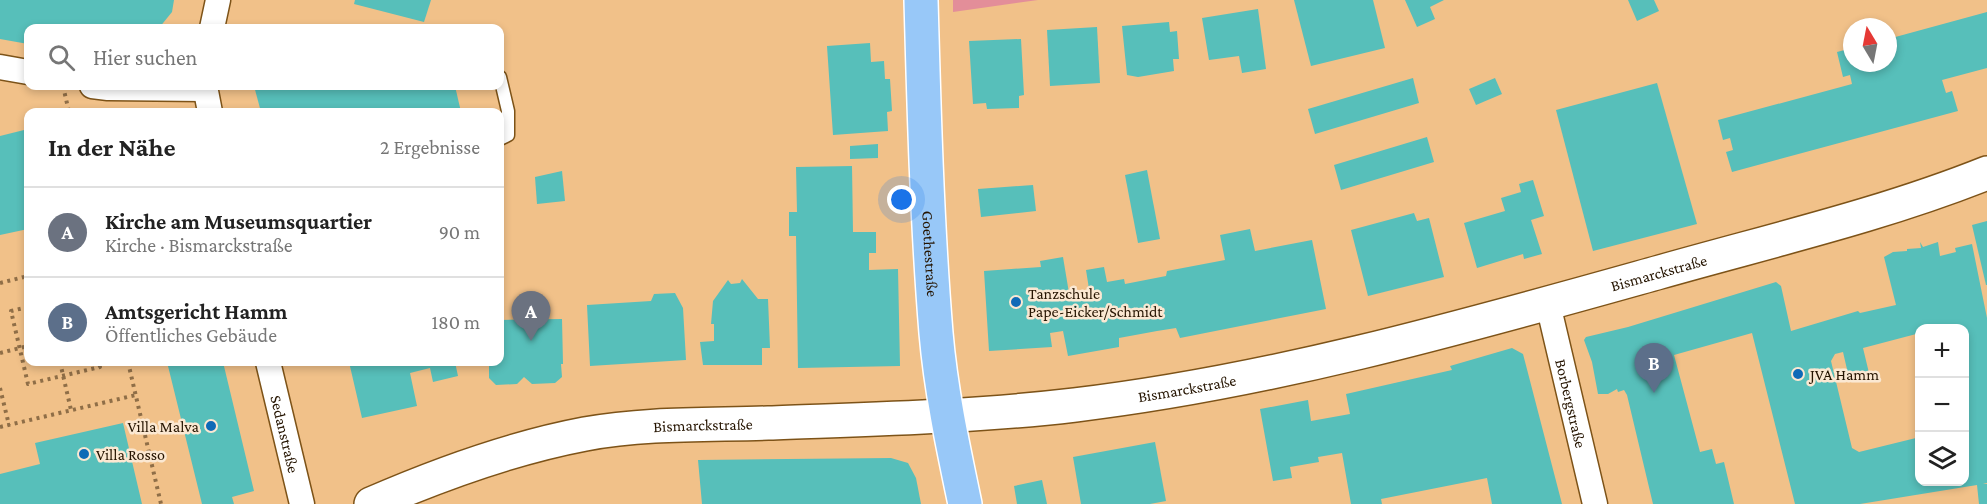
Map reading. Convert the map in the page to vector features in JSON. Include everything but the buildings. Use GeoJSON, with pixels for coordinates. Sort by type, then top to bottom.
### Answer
{"type":"FeatureCollection","features":[{"type":"Feature","properties":{"kind":"main road","name":"Goethestraße"},"geometry":{"type":"LineString","coordinates":[[921,0],[936,333],[947,417],[965,504]]}},
{"type":"Feature","properties":{"kind":"street"},"geometry":{"type":"LineString","coordinates":[[215,24],[218,0]]}},
{"type":"Feature","properties":{"kind":"street"},"geometry":{"type":"LineString","coordinates":[[0,67],[24,71]]}},
{"type":"Feature","properties":{"kind":"street"},"geometry":{"type":"LineString","coordinates":[[206,90],[209,108]]}},
{"type":"Feature","properties":{"kind":"street","name":"Bismarckstraße"},"geometry":{"type":"LineString","coordinates":[[371,504],[486,459],[535,444],[588,433],[647,426],[947,417],[1127,399],[1230,382],[1348,356],[1548,304],[1913,200],[1987,173]]}},
{"type":"Feature","properties":{"kind":"street","name":"Borbergstraße"},"geometry":{"type":"LineString","coordinates":[[1548,304],[1595,504]]}},
{"type":"Feature","properties":{"kind":"street","name":"Sedanstraße"},"geometry":{"type":"LineString","coordinates":[[269,366],[302,504]]}},
{"type":"Feature","properties":{"kind":"lane"},"geometry":{"type":"LineString","coordinates":[[503,90],[508,111],[508,135],[504,137]]}},
{"type":"Feature","properties":{"kind":"path"},"geometry":{"type":"LineString","coordinates":[[64,90],[68,108]]}},
{"type":"Feature","properties":{"kind":"path"},"geometry":{"type":"LineString","coordinates":[[0,283],[24,277]]}},
{"type":"Feature","properties":{"kind":"path"},"geometry":{"type":"LineString","coordinates":[[24,308],[11,311],[28,384],[100,368],[100,366]]}},
{"type":"Feature","properties":{"kind":"path"},"geometry":{"type":"LineString","coordinates":[[0,353],[24,347]]}},
{"type":"Feature","properties":{"kind":"path"},"geometry":{"type":"LineString","coordinates":[[61,366],[71,410]]}},
{"type":"Feature","properties":{"kind":"path"},"geometry":{"type":"LineString","coordinates":[[129,366],[161,504]]}},
{"type":"Feature","properties":{"kind":"path"},"geometry":{"type":"LineString","coordinates":[[0,388],[9,425]]}},
{"type":"Feature","properties":{"kind":"path"},"geometry":{"type":"LineString","coordinates":[[0,427],[136,395]]}},
{"type":"Feature","properties":{"kind":"shaded area"},"geometry":{"type":"Polygon","coordinates":[[[953,0],[1038,0],[953,12],[953,0]]]}},
{"type":"Feature","properties":{"kind":"place","name":"Tanzschule Pape-Eicker/Schmidt"},"geometry":{"type":"Point","coordinates":[1016,302]}},
{"type":"Feature","properties":{"kind":"place","name":"Kirche am Museumsquartier"},"geometry":{"type":"Point","coordinates":[531,341]}},
{"type":"Feature","properties":{"kind":"place","name":"JVA Hamm"},"geometry":{"type":"Point","coordinates":[1798,374]}},
{"type":"Feature","properties":{"kind":"place","name":"Amtsgericht Hamm"},"geometry":{"type":"Point","coordinates":[1654,393]}},
{"type":"Feature","properties":{"kind":"place","name":"Villa Malva"},"geometry":{"type":"Point","coordinates":[211,426]}},
{"type":"Feature","properties":{"kind":"place","name":"Villa Rosso"},"geometry":{"type":"Point","coordinates":[84,454]}}]}
